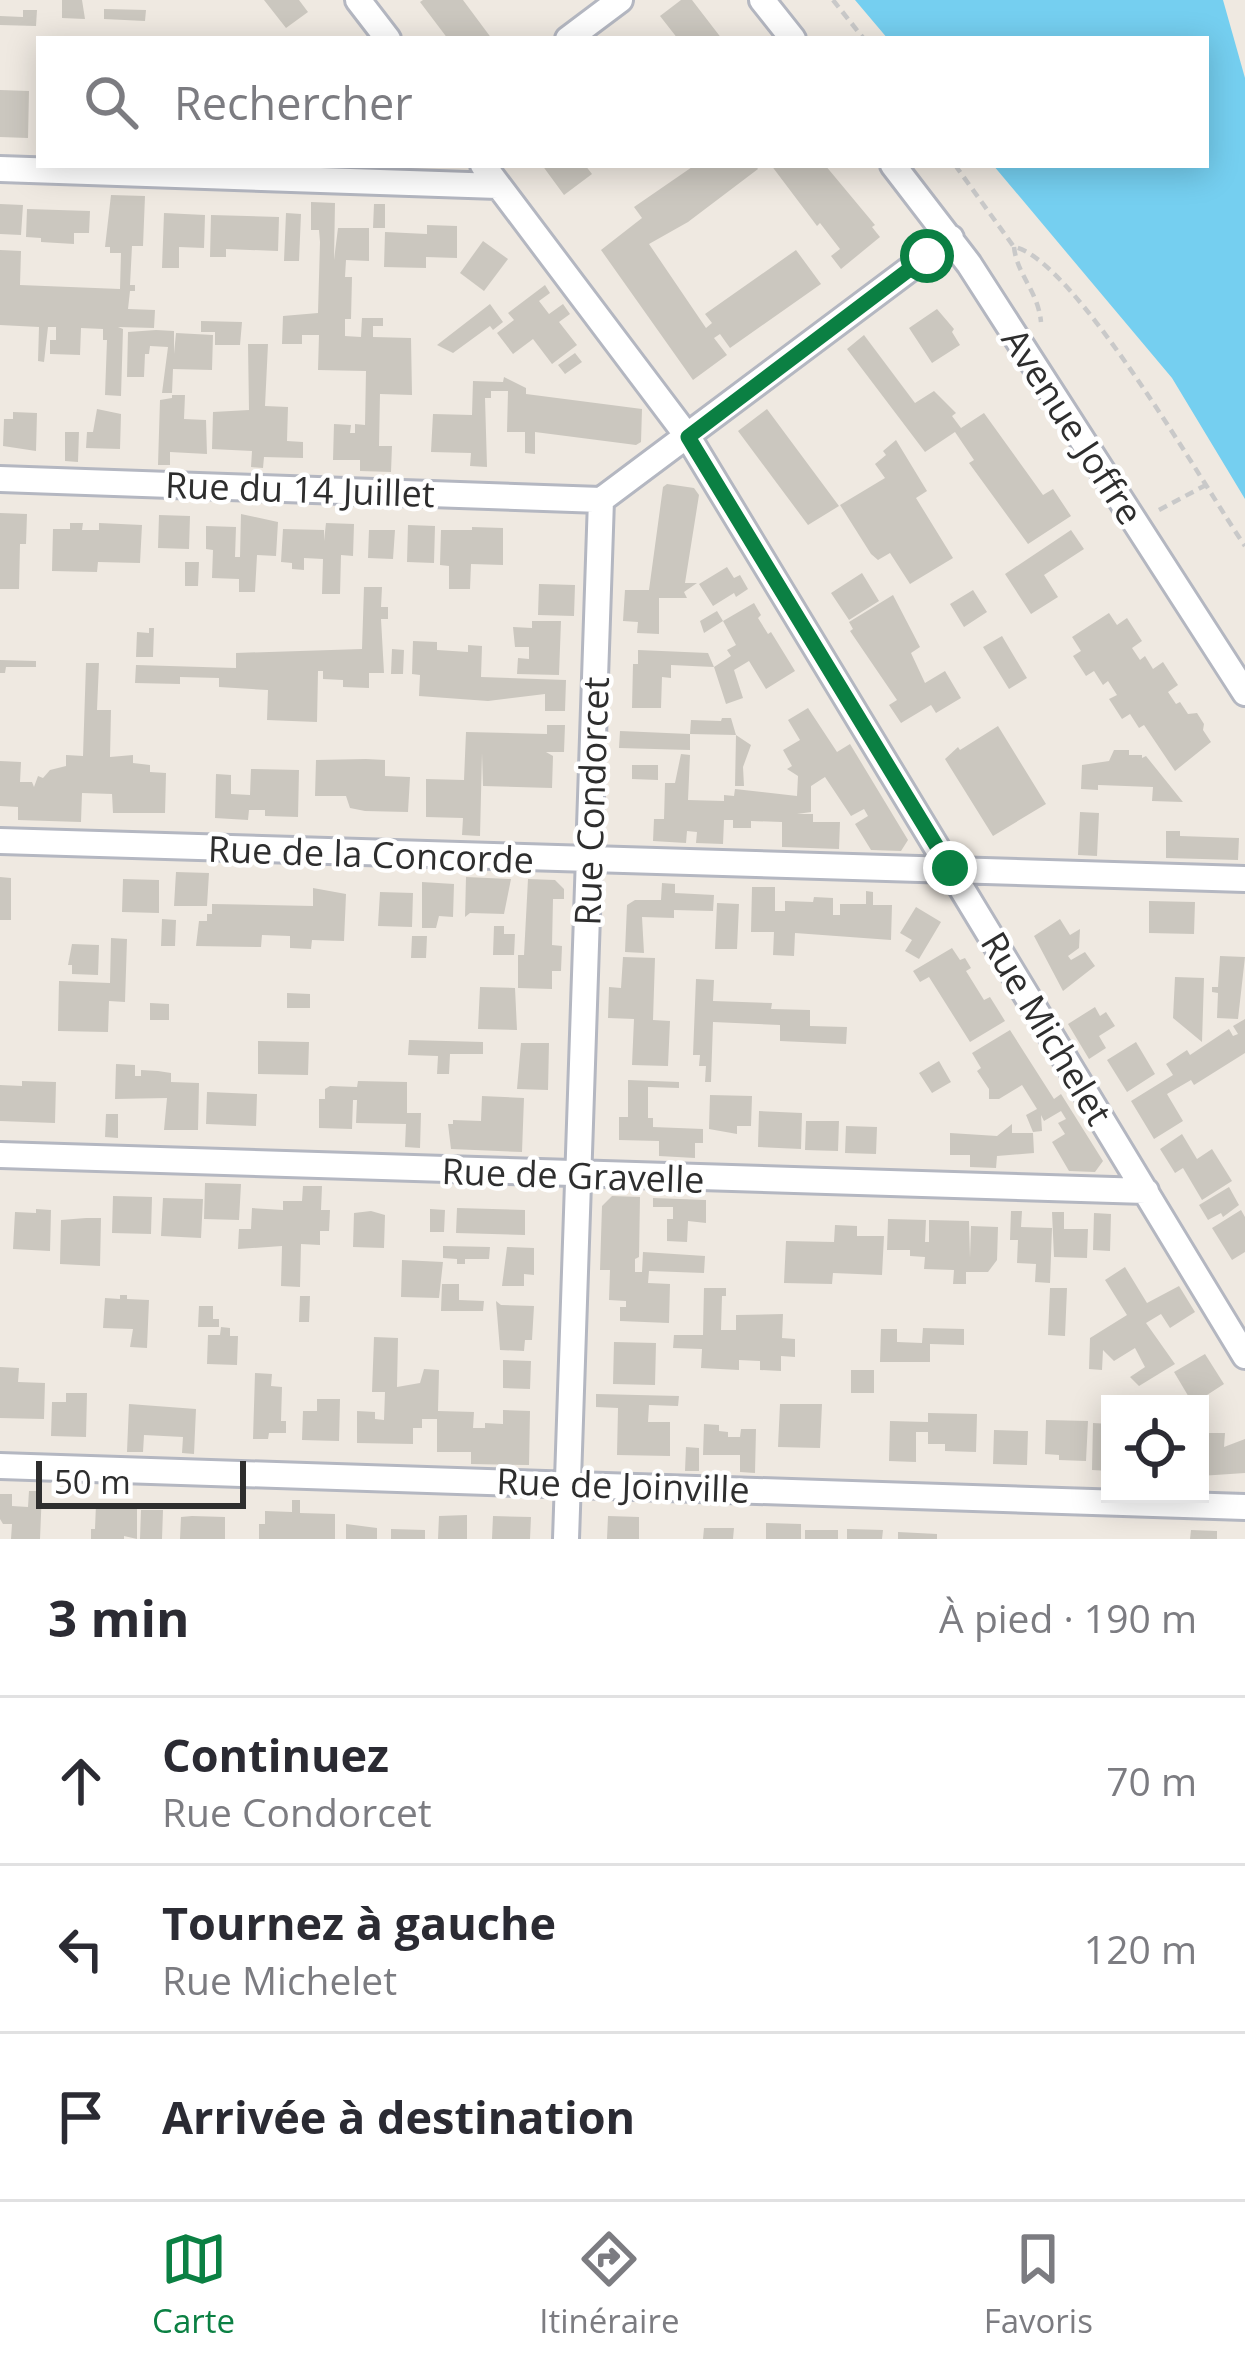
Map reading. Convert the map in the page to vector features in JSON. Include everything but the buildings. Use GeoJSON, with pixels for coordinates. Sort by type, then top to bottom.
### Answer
{"type":"FeatureCollection","features":[{"type":"Feature","properties":{"kind":"street"},"geometry":{"type":"LineString","coordinates":[[358,0],[386,36]]}},
{"type":"Feature","properties":{"kind":"street"},"geometry":{"type":"LineString","coordinates":[[572,36],[620,0]]}},
{"type":"Feature","properties":{"kind":"street"},"geometry":{"type":"LineString","coordinates":[[762,0],[791,36]]}},
{"type":"Feature","properties":{"kind":"street","name":"Avenue Joffre"},"geometry":{"type":"LineString","coordinates":[[895,168],[951,238],[1245,693]]}},
{"type":"Feature","properties":{"kind":"street"},"geometry":{"type":"LineString","coordinates":[[0,169],[490,175]]}},
{"type":"Feature","properties":{"kind":"street","name":"Rue Michelet"},"geometry":{"type":"LineString","coordinates":[[490,175],[688,437],[1245,1356]]}},
{"type":"Feature","properties":{"kind":"street"},"geometry":{"type":"LineString","coordinates":[[601,500],[951,238]]}},
{"type":"Feature","properties":{"kind":"street","name":"Rue du 14 Juillet"},"geometry":{"type":"LineString","coordinates":[[0,478],[601,500]]}},
{"type":"Feature","properties":{"kind":"street","name":"Rue Condorcet"},"geometry":{"type":"LineString","coordinates":[[566,1539],[601,500]]}},
{"type":"Feature","properties":{"kind":"street","name":"Rue de la Concorde"},"geometry":{"type":"LineString","coordinates":[[0,841],[1245,878]]}},
{"type":"Feature","properties":{"kind":"street","name":"Rue de Gravelle"},"geometry":{"type":"LineString","coordinates":[[0,1155],[1146,1191]]}},
{"type":"Feature","properties":{"kind":"street","name":"Rue de Joinville"},"geometry":{"type":"LineString","coordinates":[[0,1466],[1245,1507]]}},
{"type":"Feature","properties":{"kind":"path"},"geometry":{"type":"LineString","coordinates":[[833,0],[862,36]]}},
{"type":"Feature","properties":{"kind":"path"},"geometry":{"type":"LineString","coordinates":[[957,168],[1014,247],[1015,259],[1039,299],[1041,322]]}},
{"type":"Feature","properties":{"kind":"path"},"geometry":{"type":"LineString","coordinates":[[1014,247],[1029,250],[1067,285],[1165,421],[1245,546]]}},
{"type":"Feature","properties":{"kind":"path"},"geometry":{"type":"LineString","coordinates":[[1159,511],[1204,486]]}},
{"type":"Feature","properties":{"kind":"water"},"geometry":{"type":"Polygon","coordinates":[[[855,0],[1223,0],[1245,78],[1245,499],[1172,378],[996,168],[1209,168],[1209,36],[885,36],[855,0]]]}},
{"type":"Feature","properties":{"kind":"route"},"geometry":{"type":"LineString","coordinates":[[927,256],[688,437],[950,868]]}}]}
